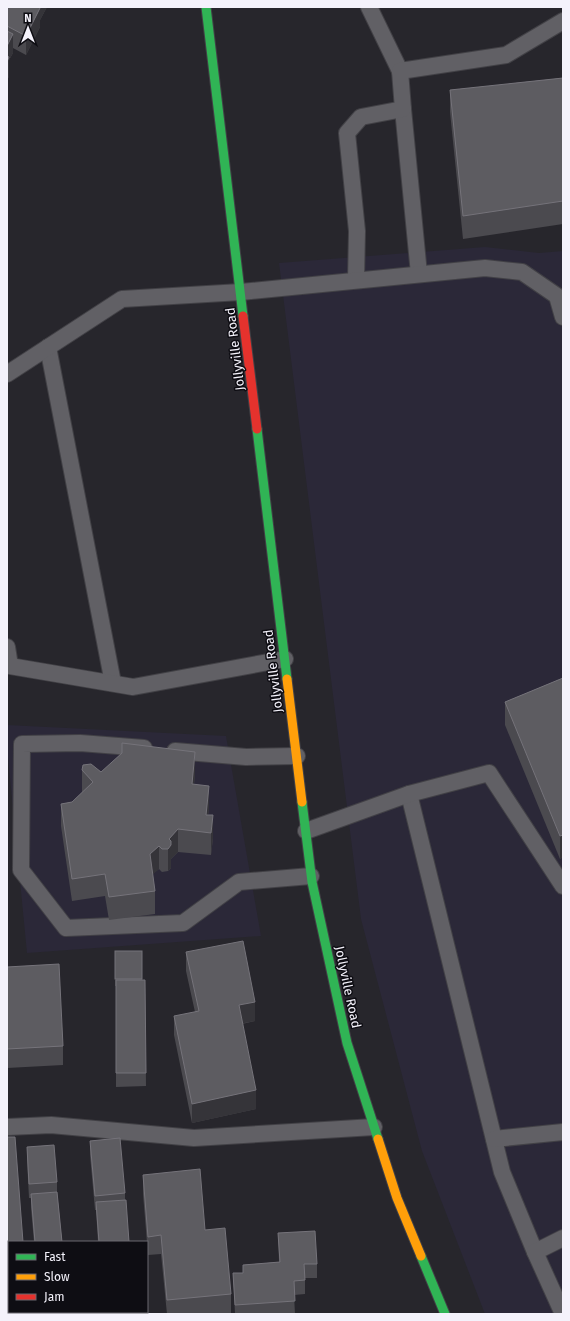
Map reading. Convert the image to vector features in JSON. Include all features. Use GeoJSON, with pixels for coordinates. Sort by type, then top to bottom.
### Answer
{"type":"FeatureCollection","features":[{"type":"Feature","properties":{"kind":"street","name":"Jollyville Road"},"geometry":{"type":"LineString","coordinates":[[206,7],[311,876],[347,1043],[397,1198],[445,1314]]}},
{"type":"Feature","properties":{"kind":"lane"},"geometry":{"type":"LineString","coordinates":[[369,7],[400,71],[419,274]]}},
{"type":"Feature","properties":{"kind":"lane"},"geometry":{"type":"LineString","coordinates":[[400,71],[506,55],[563,21]]}},
{"type":"Feature","properties":{"kind":"lane"},"geometry":{"type":"LineString","coordinates":[[356,280],[357,231],[347,133],[361,117],[403,109]]}},
{"type":"Feature","properties":{"kind":"lane"},"geometry":{"type":"LineString","coordinates":[[7,374],[122,299],[241,292],[485,268],[522,272],[557,296],[563,317]]}},
{"type":"Feature","properties":{"kind":"lane"},"geometry":{"type":"LineString","coordinates":[[48,347],[113,683]]}},
{"type":"Feature","properties":{"kind":"lane"},"geometry":{"type":"LineString","coordinates":[[7,648],[10,666],[133,687],[285,659]]}},
{"type":"Feature","properties":{"kind":"lane"},"geometry":{"type":"LineString","coordinates":[[297,756],[246,757],[80,743],[22,744],[21,870],[66,928],[183,923],[239,882],[311,876]]}},
{"type":"Feature","properties":{"kind":"lane"},"geometry":{"type":"LineString","coordinates":[[306,831],[409,794],[489,773],[563,886]]}},
{"type":"Feature","properties":{"kind":"lane"},"geometry":{"type":"LineString","coordinates":[[409,794],[502,1172],[535,1252],[563,1314]]}},
{"type":"Feature","properties":{"kind":"lane"},"geometry":{"type":"LineString","coordinates":[[7,1127],[51,1125],[194,1138],[374,1127]]}},
{"type":"Feature","properties":{"kind":"lane"},"geometry":{"type":"LineString","coordinates":[[494,1139],[563,1132]]}},
{"type":"Feature","properties":{"kind":"lane"},"geometry":{"type":"LineString","coordinates":[[535,1252],[563,1238]]}},
{"type":"Feature","properties":{"kind":"shaded area"},"geometry":{"type":"Polygon","coordinates":[[[485,247],[539,253],[563,251],[563,1314],[485,1314],[422,1151],[361,919],[279,263],[485,247]]]}},
{"type":"Feature","properties":{"kind":"shaded area"},"geometry":{"type":"Polygon","coordinates":[[[7,725],[226,736],[261,936],[27,953],[7,747],[7,725]]]}},
{"type":"Feature","properties":{"kind":"building"},"geometry":{"type":"Polygon","coordinates":[[[7,7],[40,8],[26,36],[7,26],[7,7]]]}},
{"type":"Feature","properties":{"kind":"building"},"geometry":{"type":"Polygon","coordinates":[[[7,31],[13,34],[7,46],[7,31]]]}},
{"type":"Feature","properties":{"kind":"building"},"geometry":{"type":"Polygon","coordinates":[[[563,78],[563,201],[463,216],[450,90],[563,78]]]}},
{"type":"Feature","properties":{"kind":"building"},"geometry":{"type":"Polygon","coordinates":[[[563,678],[563,835],[560,836],[505,702],[563,678]]]}},
{"type":"Feature","properties":{"kind":"building"},"geometry":{"type":"Polygon","coordinates":[[[122,743],[195,752],[192,784],[209,786],[206,815],[213,815],[211,833],[178,829],[169,839],[171,841],[171,845],[168,849],[162,849],[159,846],[150,854],[155,891],[109,897],[105,874],[72,879],[61,804],[72,802],[93,782],[82,770],[83,765],[91,764],[101,772],[122,753],[122,743]]]}},
{"type":"Feature","properties":{"kind":"building"},"geometry":{"type":"Polygon","coordinates":[[[243,941],[255,1002],[239,1005],[256,1090],[192,1104],[174,1016],[199,1011],[186,952],[243,941]]]}},
{"type":"Feature","properties":{"kind":"building"},"geometry":{"type":"Polygon","coordinates":[[[115,951],[142,951],[142,979],[115,979],[115,951]]]}},
{"type":"Feature","properties":{"kind":"building"},"geometry":{"type":"Polygon","coordinates":[[[59,964],[63,1046],[7,1049],[7,967],[59,964]]]}},
{"type":"Feature","properties":{"kind":"building"},"geometry":{"type":"Polygon","coordinates":[[[116,980],[145,980],[146,1073],[116,1073],[116,980]]]}},
{"type":"Feature","properties":{"kind":"building"},"geometry":{"type":"Polygon","coordinates":[[[7,1137],[15,1137],[23,1241],[8,1241],[7,1250],[7,1137]]]}},
{"type":"Feature","properties":{"kind":"building"},"geometry":{"type":"Polygon","coordinates":[[[120,1138],[125,1193],[95,1196],[90,1141],[120,1138]]]}},
{"type":"Feature","properties":{"kind":"building"},"geometry":{"type":"Polygon","coordinates":[[[54,1145],[57,1182],[29,1184],[27,1147],[54,1145]]]}},
{"type":"Feature","properties":{"kind":"building"},"geometry":{"type":"Polygon","coordinates":[[[200,1169],[205,1230],[225,1228],[231,1294],[167,1300],[161,1235],[148,1237],[143,1175],[200,1169]]]}},
{"type":"Feature","properties":{"kind":"building"},"geometry":{"type":"Polygon","coordinates":[[[57,1192],[62,1241],[35,1241],[31,1194],[57,1192]]]}},
{"type":"Feature","properties":{"kind":"building"},"geometry":{"type":"Polygon","coordinates":[[[126,1200],[129,1241],[99,1241],[96,1202],[126,1200]]]}},
{"type":"Feature","properties":{"kind":"building"},"geometry":{"type":"Polygon","coordinates":[[[315,1231],[317,1264],[304,1264],[305,1280],[294,1281],[295,1301],[235,1305],[233,1273],[243,1273],[243,1265],[280,1262],[278,1233],[315,1231]]]}},
{"type":"Feature","properties":{"kind":"building"},"geometry":{"type":"Polygon","coordinates":[[[29,1313],[56,1313],[56,1314],[29,1313]]]}},
{"type":"Feature","properties":{"kind":"traffic: fast"},"geometry":{"type":"LineString","coordinates":[[206,7],[243,316]]}},
{"type":"Feature","properties":{"kind":"traffic: fast"},"geometry":{"type":"LineString","coordinates":[[257,429],[287,679]]}},
{"type":"Feature","properties":{"kind":"traffic: fast"},"geometry":{"type":"LineString","coordinates":[[302,802],[312,882],[347,1043],[378,1139]]}},
{"type":"Feature","properties":{"kind":"traffic: fast"},"geometry":{"type":"LineString","coordinates":[[421,1256],[445,1314]]}},
{"type":"Feature","properties":{"kind":"traffic: slow"},"geometry":{"type":"LineString","coordinates":[[287,679],[302,802]]}},
{"type":"Feature","properties":{"kind":"traffic: slow"},"geometry":{"type":"LineString","coordinates":[[378,1139],[397,1198],[421,1256]]}},
{"type":"Feature","properties":{"kind":"traffic: jam"},"geometry":{"type":"LineString","coordinates":[[243,316],[257,429]]}}]}
